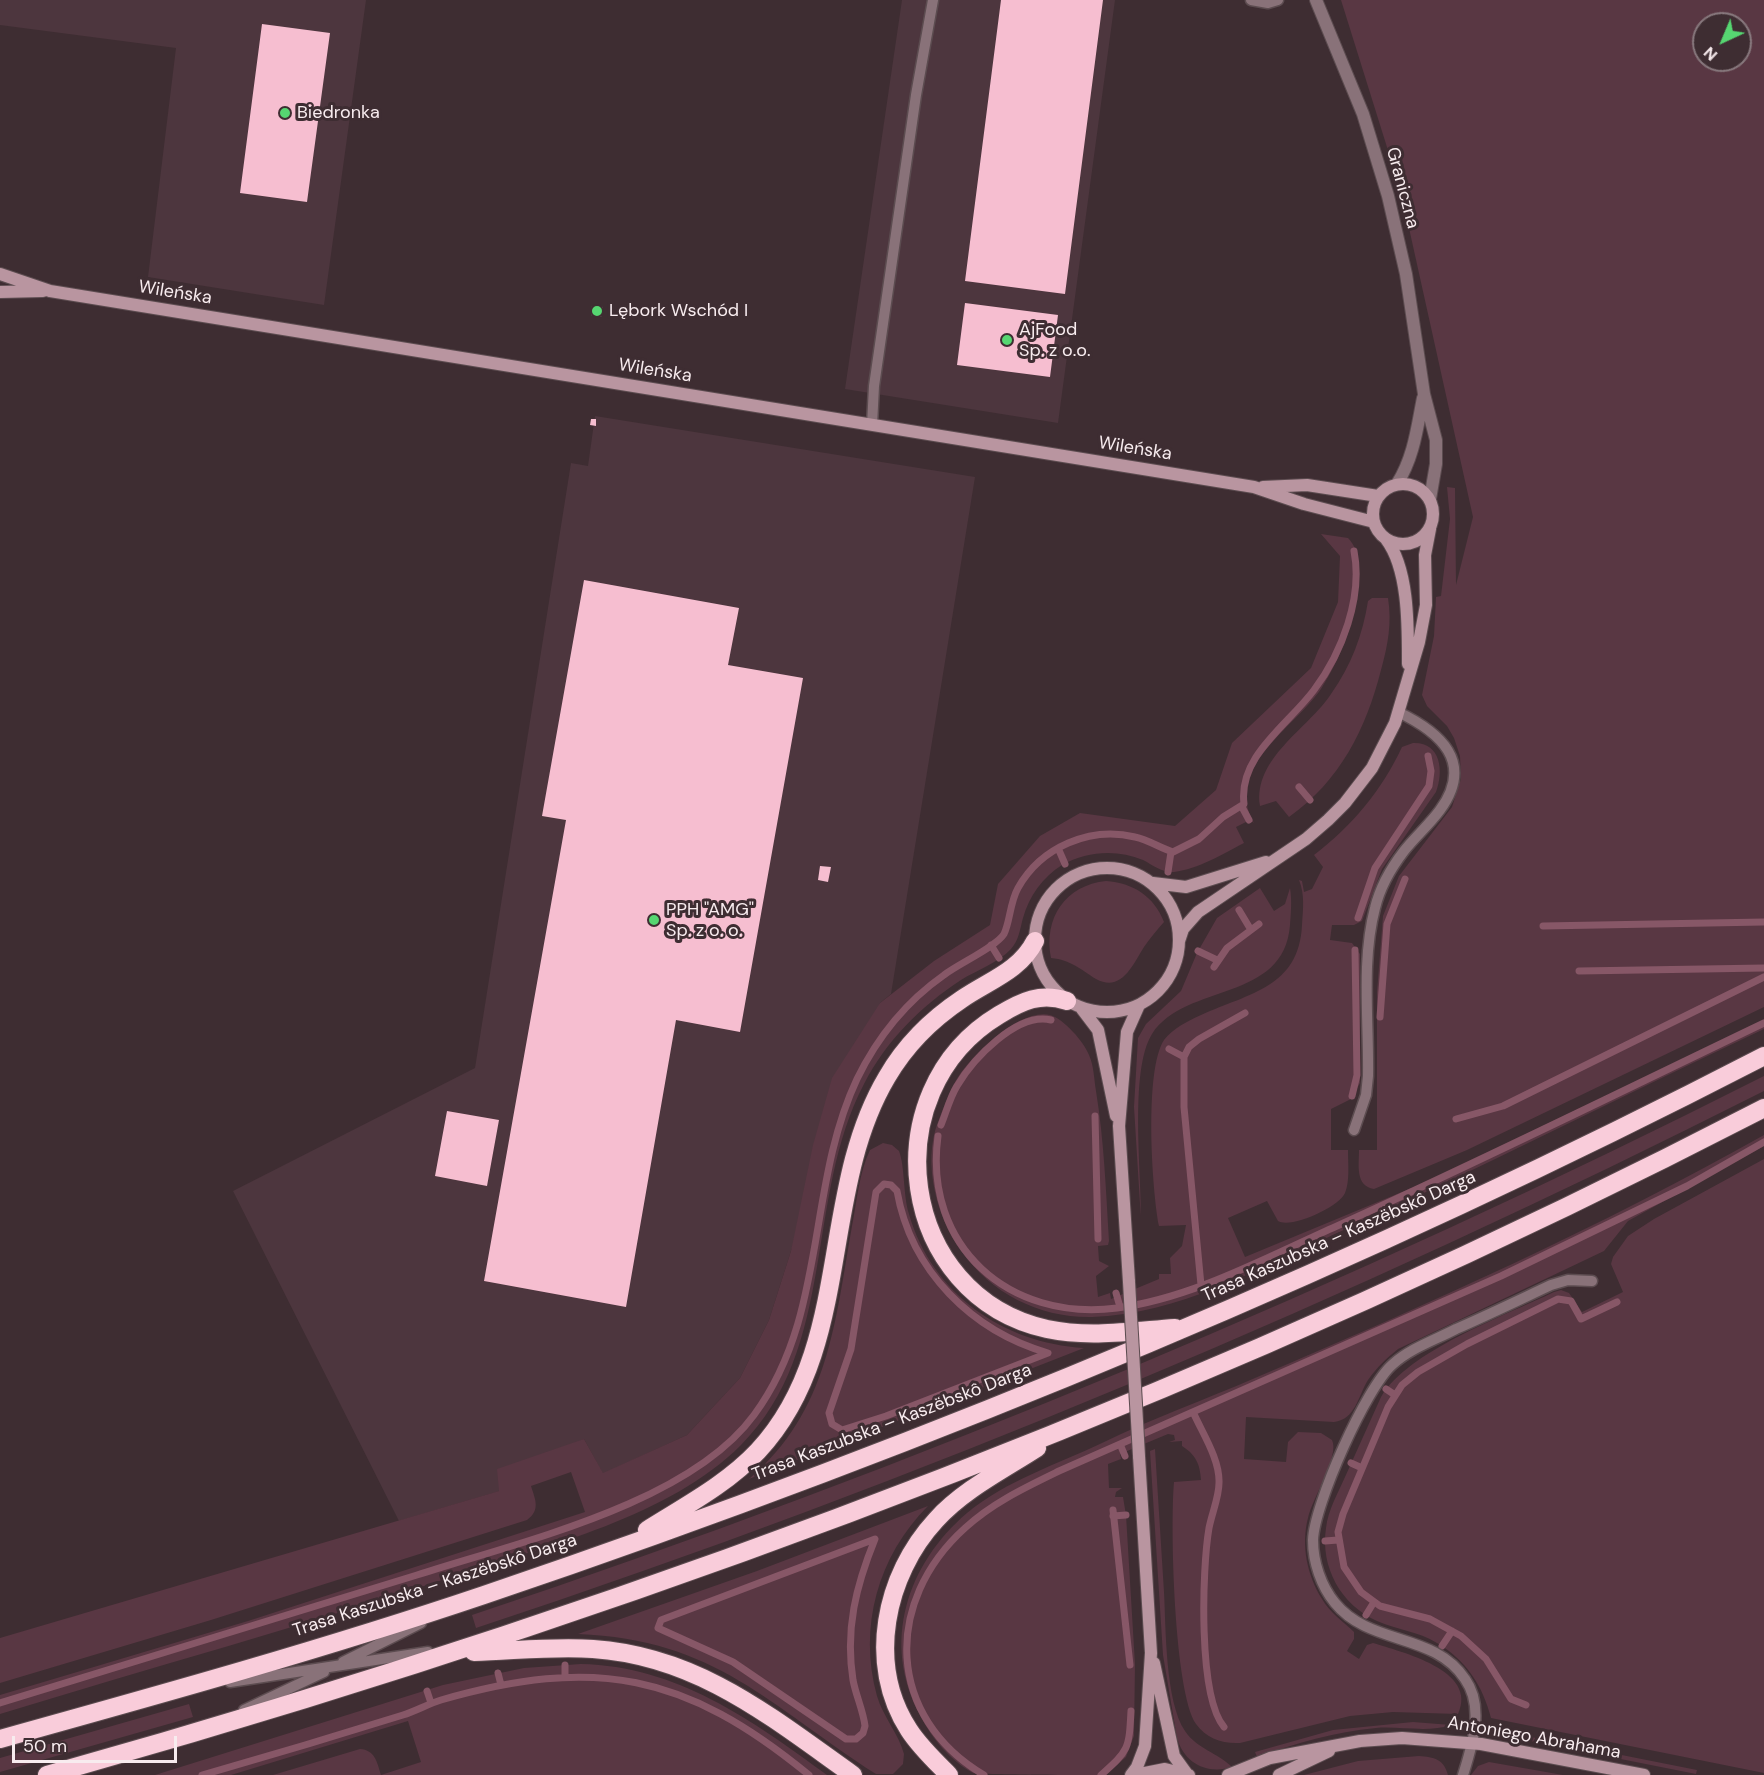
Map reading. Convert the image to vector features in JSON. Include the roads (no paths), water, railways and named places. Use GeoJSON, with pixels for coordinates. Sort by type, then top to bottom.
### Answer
{"type":"FeatureCollection","features":[{"type":"Feature","properties":{"kind":"highway"},"geometry":{"type":"LineString","coordinates":[[620,1547],[733,1473],[779,1426],[807,1374],[819,1337],[847,1179],[855,1148],[873,1101],[888,1074],[922,1031],[963,998],[1020,963],[1035,941]]}},
{"type":"Feature","properties":{"kind":"highway"},"geometry":{"type":"LineString","coordinates":[[1074,1004],[1041,996],[1016,1005],[993,1018],[951,1057],[934,1085],[922,1113],[917,1151],[921,1203],[931,1232],[946,1260],[966,1283],[991,1304],[1019,1320],[1074,1333],[1188,1327]]}},
{"type":"Feature","properties":{"kind":"highway","name":"Trasa Kaszubska – Kaszëbskô Darga"},"geometry":{"type":"LineString","coordinates":[[0,1739],[185,1688],[467,1600],[882,1452],[1312,1274],[1511,1182],[1764,1056]]}},
{"type":"Feature","properties":{"kind":"highway"},"geometry":{"type":"LineString","coordinates":[[47,1775],[198,1733],[482,1644],[746,1552],[1068,1427],[1352,1306],[1551,1215],[1764,1108]]}},
{"type":"Feature","properties":{"kind":"highway"},"geometry":{"type":"LineString","coordinates":[[949,1775],[909,1730],[895,1704],[886,1663],[885,1632],[896,1582],[916,1545],[937,1519],[957,1501],[1068,1427]]}},
{"type":"Feature","properties":{"kind":"highway"},"geometry":{"type":"LineString","coordinates":[[454,1653],[592,1649],[663,1661],[686,1669],[735,1694],[853,1775]]}},
{"type":"Feature","properties":{"kind":"main road","name":"Wileńska"},"geometry":{"type":"LineString","coordinates":[[0,274],[50,291],[1254,487],[1304,504],[1374,522]]}},
{"type":"Feature","properties":{"kind":"main road","name":"Wileńska"},"geometry":{"type":"LineString","coordinates":[[0,292],[50,291]]}},
{"type":"Feature","properties":{"kind":"main road"},"geometry":{"type":"LineString","coordinates":[[1074,1004],[1112,1013],[1139,1005],[1162,988],[1176,964],[1179,941],[1184,929],[1198,912],[1313,833],[1345,803],[1377,760],[1398,712],[1408,677],[1426,605],[1425,555],[1434,519],[1430,498],[1416,486],[1397,484],[1378,496],[1373,513],[1374,522],[1398,559],[1402,582],[1408,677]]}},
{"type":"Feature","properties":{"kind":"main road","name":"Wileńska"},"geometry":{"type":"LineString","coordinates":[[1254,487],[1308,485],[1378,496]]}},
{"type":"Feature","properties":{"kind":"main road"},"geometry":{"type":"LineString","coordinates":[[1386,538],[1395,543],[1415,542],[1430,529]]}},
{"type":"Feature","properties":{"kind":"main road"},"geometry":{"type":"LineString","coordinates":[[1119,1126],[1098,1030],[1046,978],[1039,964],[1035,941],[1039,917],[1045,903],[1066,881],[1079,874],[1108,868],[1123,870],[1151,882],[1186,887],[1273,860]]}},
{"type":"Feature","properties":{"kind":"main road"},"geometry":{"type":"LineString","coordinates":[[1151,882],[1170,905],[1176,919],[1179,941]]}},
{"type":"Feature","properties":{"kind":"main road"},"geometry":{"type":"LineString","coordinates":[[1139,1005],[1127,1032],[1119,1126],[1139,1456],[1152,1653],[1174,1756],[1189,1774]]}},
{"type":"Feature","properties":{"kind":"main road"},"geometry":{"type":"LineString","coordinates":[[1133,1775],[1144,1746],[1152,1653]]}},
{"type":"Feature","properties":{"kind":"main road","name":"Antoniego Abrahama"},"geometry":{"type":"LineString","coordinates":[[1228,1775],[1270,1758],[1347,1743],[1402,1738],[1473,1743],[1644,1775]]}},
{"type":"Feature","properties":{"kind":"main road","name":"Antoniego Abrahama"},"geometry":{"type":"LineString","coordinates":[[1279,1775],[1347,1743]]}},
{"type":"Feature","properties":{"kind":"main road"},"geometry":{"type":"LineString","coordinates":[[1133,1775],[1165,1769],[1189,1774]]}},
{"type":"Feature","properties":{"kind":"street","name":"Graniczna"},"geometry":{"type":"LineString","coordinates":[[1316,0],[1363,114],[1388,196],[1406,274],[1424,394],[1437,453],[1430,498]]}},
{"type":"Feature","properties":{"kind":"street","name":"Graniczna"},"geometry":{"type":"LineString","coordinates":[[1397,484],[1408,467],[1413,451],[1424,394]]}},
{"type":"Feature","properties":{"kind":"lane"},"geometry":{"type":"LineString","coordinates":[[872,424],[879,351],[916,95],[933,0]]}},
{"type":"Feature","properties":{"kind":"lane"},"geometry":{"type":"LineString","coordinates":[[1251,0],[1268,3],[1278,0]]}},
{"type":"Feature","properties":{"kind":"lane"},"geometry":{"type":"LineString","coordinates":[[1354,1130],[1363,1104],[1368,1076],[1369,941],[1376,905],[1398,860],[1444,804],[1453,778],[1454,766],[1443,742],[1426,726],[1398,712]]}},
{"type":"Feature","properties":{"kind":"lane"},"geometry":{"type":"LineString","coordinates":[[1462,1775],[1473,1743],[1475,1705],[1467,1681],[1444,1657],[1425,1646],[1380,1635],[1356,1622],[1328,1593],[1314,1555],[1317,1514],[1370,1392],[1391,1365],[1417,1348],[1551,1285],[1569,1280],[1592,1281]]}},
{"type":"Feature","properties":{"kind":"lane"},"geometry":{"type":"LineString","coordinates":[[198,1733],[467,1600]]}},
{"type":"Feature","properties":{"kind":"lane"},"geometry":{"type":"LineString","coordinates":[[185,1688],[482,1644]]}},
{"type":"Feature","properties":{"kind":"waterway"},"geometry":{"type":"LineString","coordinates":[[0,1703],[551,1533],[599,1516],[646,1496],[688,1473],[725,1446],[754,1415],[778,1376],[794,1336],[806,1293],[830,1163],[841,1120],[857,1079],[874,1049],[894,1021],[930,985],[1000,939],[1006,929],[1018,888],[1040,861],[1053,851],[1084,837],[1118,834],[1140,838],[1173,852],[1199,839],[1223,817],[1244,804],[1244,787],[1257,756],[1314,690],[1341,642],[1353,605],[1356,569],[1354,551]]}},
{"type":"Feature","properties":{"kind":"waterway"},"geometry":{"type":"LineString","coordinates":[[1358,918],[1375,868],[1429,786],[1431,771],[1428,756]]}},
{"type":"Feature","properties":{"kind":"waterway"},"geometry":{"type":"LineString","coordinates":[[1299,787],[1310,800]]}},
{"type":"Feature","properties":{"kind":"waterway"},"geometry":{"type":"LineString","coordinates":[[1242,807],[1249,820]]}},
{"type":"Feature","properties":{"kind":"waterway"},"geometry":{"type":"LineString","coordinates":[[1058,848],[1065,864]]}},
{"type":"Feature","properties":{"kind":"waterway"},"geometry":{"type":"LineString","coordinates":[[1168,872],[1171,852]]}},
{"type":"Feature","properties":{"kind":"waterway"},"geometry":{"type":"LineString","coordinates":[[1380,1017],[1387,924],[1405,879]]}},
{"type":"Feature","properties":{"kind":"waterway"},"geometry":{"type":"LineString","coordinates":[[1239,910],[1251,930]]}},
{"type":"Feature","properties":{"kind":"waterway"},"geometry":{"type":"LineString","coordinates":[[1543,926],[1764,922]]}},
{"type":"Feature","properties":{"kind":"waterway"},"geometry":{"type":"LineString","coordinates":[[1214,967],[1227,948],[1259,924]]}},
{"type":"Feature","properties":{"kind":"waterway"},"geometry":{"type":"LineString","coordinates":[[991,945],[999,958]]}},
{"type":"Feature","properties":{"kind":"waterway"},"geometry":{"type":"LineString","coordinates":[[1352,1096],[1357,1075],[1355,950]]}},
{"type":"Feature","properties":{"kind":"waterway"},"geometry":{"type":"LineString","coordinates":[[1198,951],[1217,960]]}},
{"type":"Feature","properties":{"kind":"waterway"},"geometry":{"type":"LineString","coordinates":[[1579,971],[1764,968]]}},
{"type":"Feature","properties":{"kind":"waterway"},"geometry":{"type":"LineString","coordinates":[[1456,1119],[1503,1106],[1764,977]]}},
{"type":"Feature","properties":{"kind":"waterway"},"geometry":{"type":"LineString","coordinates":[[1201,1285],[1184,1107],[1184,1057],[1189,1047],[1199,1039],[1245,1013]]}},
{"type":"Feature","properties":{"kind":"waterway"},"geometry":{"type":"LineString","coordinates":[[941,1125],[957,1086],[985,1051],[997,1040],[1024,1023],[1038,1019],[1051,1020]]}},
{"type":"Feature","properties":{"kind":"waterway"},"geometry":{"type":"LineString","coordinates":[[938,1136],[937,1176],[944,1211],[960,1242],[981,1268],[1009,1289],[1041,1302],[1078,1309],[1117,1308],[1174,1295],[1257,1263],[1764,1023]]}},
{"type":"Feature","properties":{"kind":"waterway"},"geometry":{"type":"LineString","coordinates":[[1169,1049],[1184,1057]]}},
{"type":"Feature","properties":{"kind":"waterway"},"geometry":{"type":"LineString","coordinates":[[1095,1116],[1098,1239]]}},
{"type":"Feature","properties":{"kind":"waterway"},"geometry":{"type":"LineString","coordinates":[[984,1775],[952,1751],[928,1722],[913,1691],[907,1658],[909,1623],[920,1590],[938,1557],[975,1519],[1010,1496],[1059,1471],[1501,1276],[1687,1186],[1764,1142]]}},
{"type":"Feature","properties":{"kind":"waterway"},"geometry":{"type":"LineString","coordinates":[[884,1184],[891,1185],[897,1191],[904,1220],[916,1247],[931,1272],[949,1294],[994,1330],[1048,1353],[886,1416],[842,1430],[832,1424],[829,1413],[851,1349],[876,1192],[884,1184]]}},
{"type":"Feature","properties":{"kind":"waterway"},"geometry":{"type":"LineString","coordinates":[[1116,1293],[1120,1307]]}},
{"type":"Feature","properties":{"kind":"waterway"},"geometry":{"type":"LineString","coordinates":[[1526,1705],[1511,1699],[1486,1659],[1461,1636],[1430,1619],[1380,1606],[1361,1592],[1344,1567],[1338,1532],[1343,1514],[1388,1407],[1402,1385],[1418,1372],[1467,1344],[1558,1299],[1571,1301],[1581,1319],[1617,1302]]}},
{"type":"Feature","properties":{"kind":"waterway"},"geometry":{"type":"LineString","coordinates":[[1386,1389],[1395,1395]]}},
{"type":"Feature","properties":{"kind":"waterway"},"geometry":{"type":"LineString","coordinates":[[1194,1414],[1210,1447],[1219,1474],[1218,1494],[1209,1528],[1207,1547],[1204,1631],[1210,1689],[1216,1711],[1224,1727]]}},
{"type":"Feature","properties":{"kind":"waterway"},"geometry":{"type":"LineString","coordinates":[[1120,1444],[1125,1456]]}},
{"type":"Feature","properties":{"kind":"waterway"},"geometry":{"type":"LineString","coordinates":[[1351,1463],[1362,1468]]}},
{"type":"Feature","properties":{"kind":"waterway"},"geometry":{"type":"LineString","coordinates":[[1113,1510],[1130,1665]]}},
{"type":"Feature","properties":{"kind":"waterway"},"geometry":{"type":"LineString","coordinates":[[1113,1516],[1126,1515]]}},
{"type":"Feature","properties":{"kind":"waterway"},"geometry":{"type":"LineString","coordinates":[[875,1539],[862,1574],[851,1625],[853,1680],[865,1726],[863,1733],[856,1739],[846,1739],[733,1662],[658,1628],[661,1620],[875,1539]]}},
{"type":"Feature","properties":{"kind":"waterway"},"geometry":{"type":"LineString","coordinates":[[1325,1541],[1338,1540]]}},
{"type":"Feature","properties":{"kind":"waterway"},"geometry":{"type":"LineString","coordinates":[[1366,1615],[1374,1602]]}},
{"type":"Feature","properties":{"kind":"waterway"},"geometry":{"type":"LineString","coordinates":[[1442,1646],[1452,1631]]}},
{"type":"Feature","properties":{"kind":"waterway"},"geometry":{"type":"LineString","coordinates":[[565,1665],[565,1676]]}},
{"type":"Feature","properties":{"kind":"waterway"},"geometry":{"type":"LineString","coordinates":[[498,1673],[501,1685]]}},
{"type":"Feature","properties":{"kind":"waterway"},"geometry":{"type":"LineString","coordinates":[[202,1775],[403,1715],[441,1700],[496,1686],[546,1679],[592,1678],[636,1683],[679,1695],[721,1714],[764,1741],[809,1775]]}},
{"type":"Feature","properties":{"kind":"waterway"},"geometry":{"type":"LineString","coordinates":[[427,1691],[431,1703]]}},
{"type":"Feature","properties":{"kind":"waterway"},"geometry":{"type":"LineString","coordinates":[[1101,1775],[1126,1748],[1131,1711]]}},
{"type":"Feature","properties":{"kind":"place","name":"Biedronka"},"geometry":{"type":"Point","coordinates":[285,113]}},
{"type":"Feature","properties":{"kind":"place","name":"Lębork Wschód I"},"geometry":{"type":"Point","coordinates":[597,311]}},
{"type":"Feature","properties":{"kind":"place","name":"AjFood Sp. z o.o."},"geometry":{"type":"Point","coordinates":[1007,340]}},
{"type":"Feature","properties":{"kind":"place","name":"PPH \"AMG\" Sp. z o. o."},"geometry":{"type":"Point","coordinates":[654,920]}}]}
